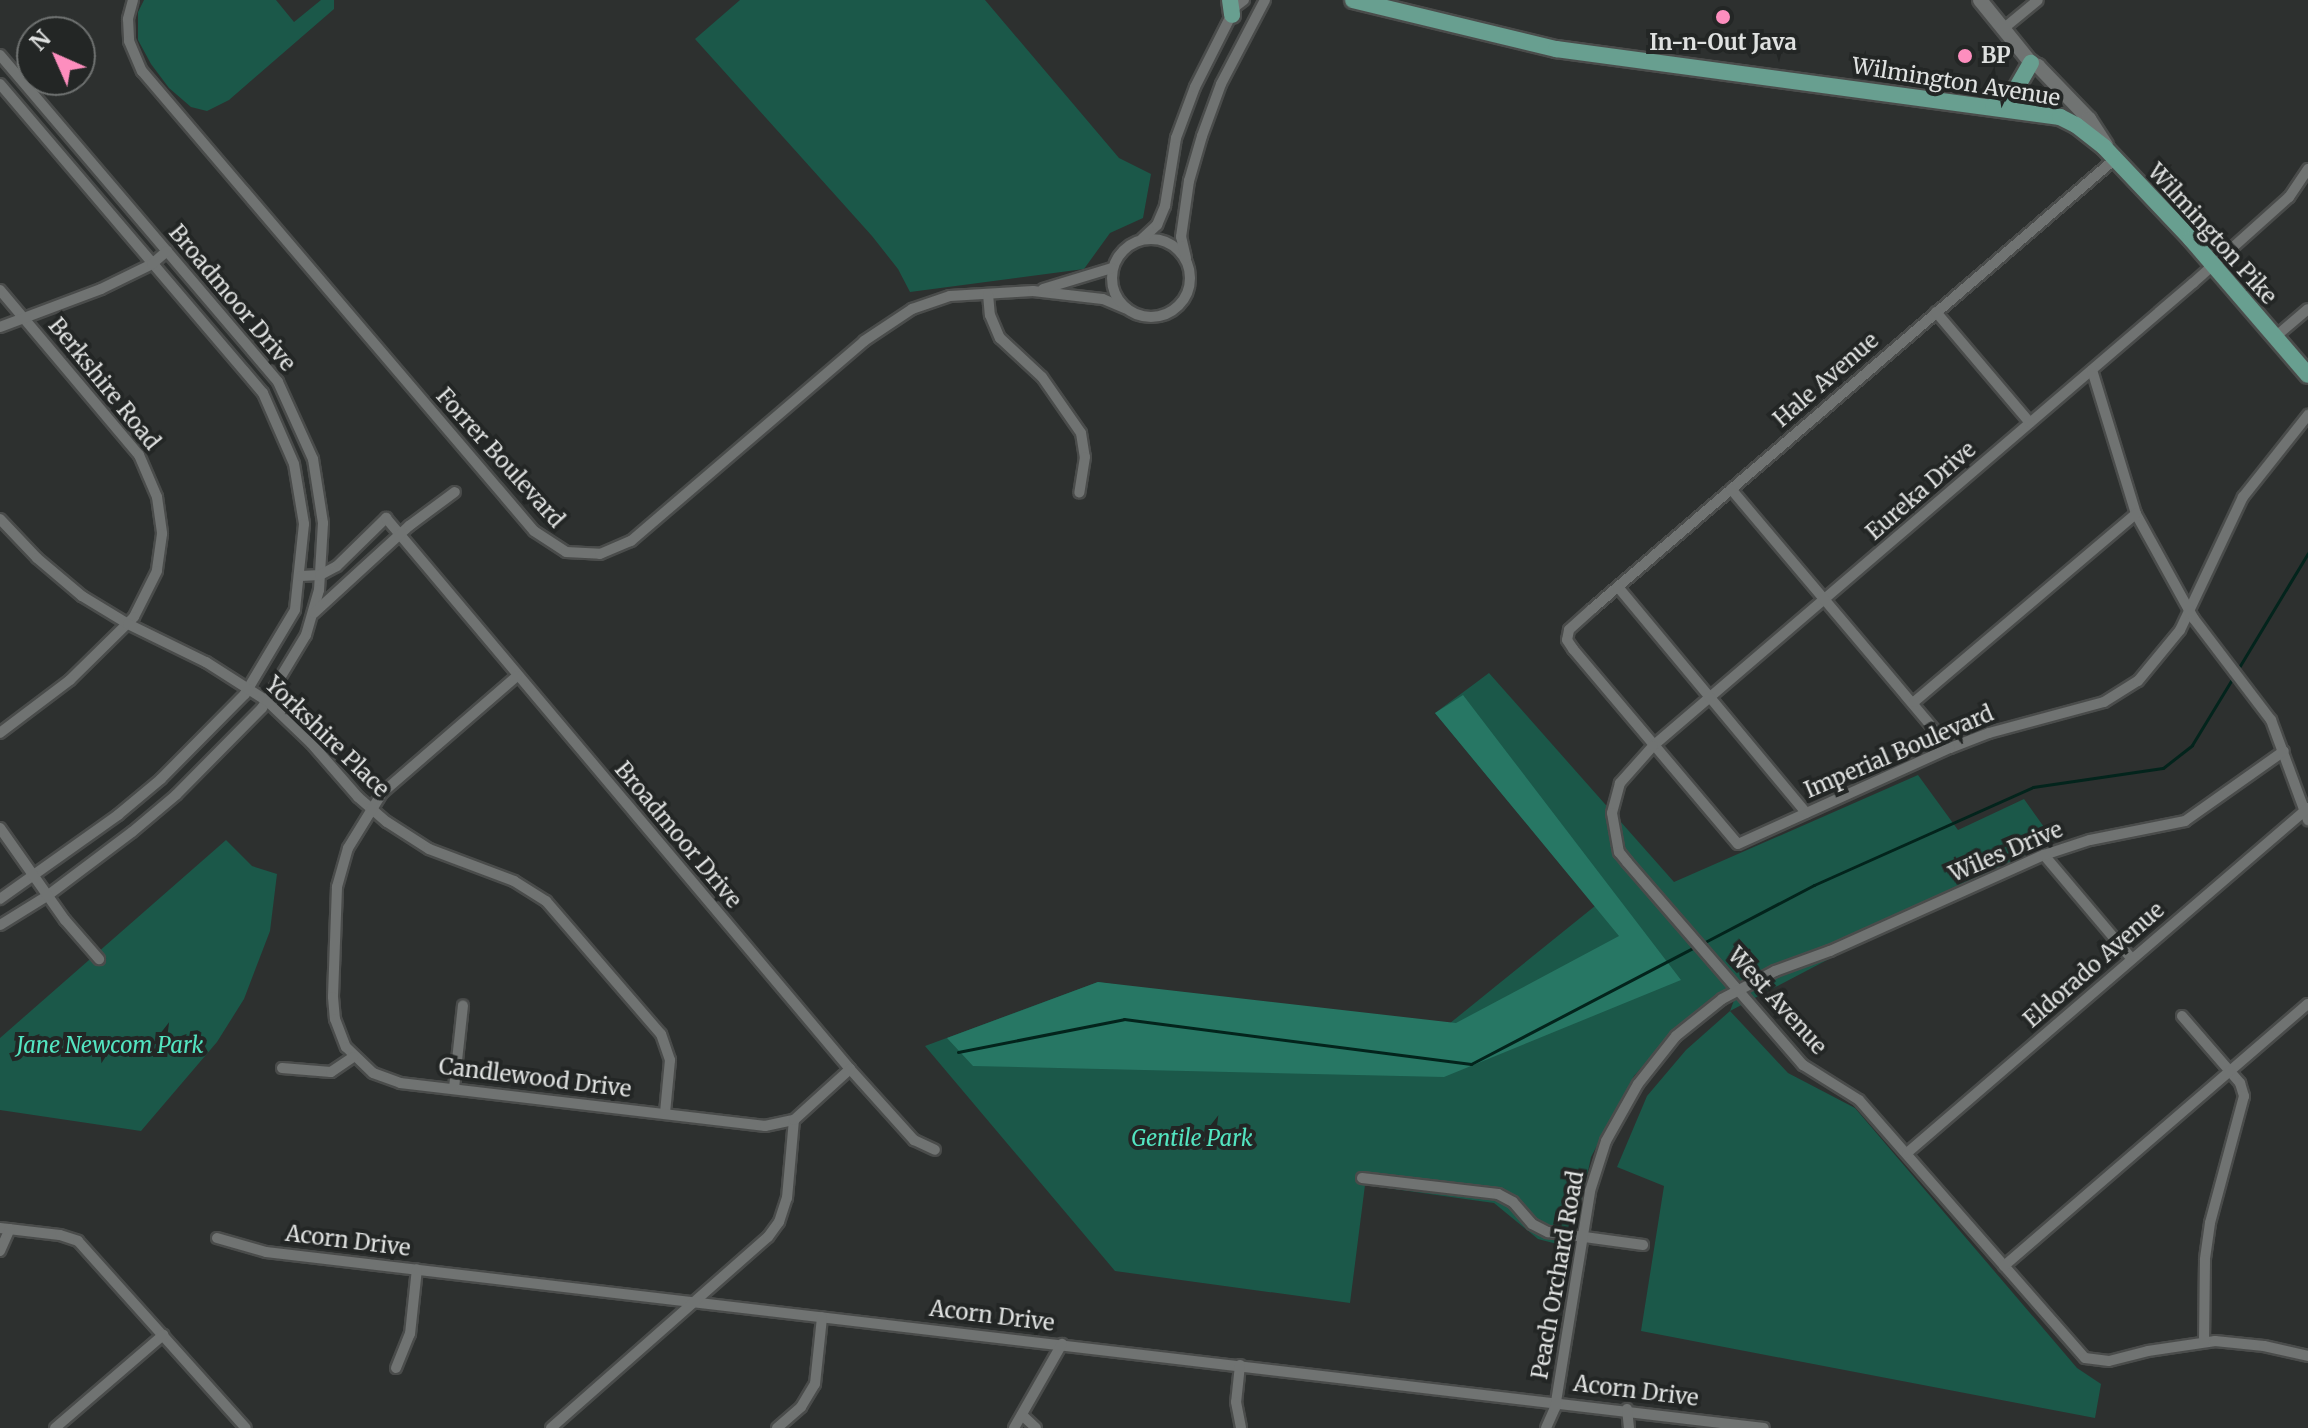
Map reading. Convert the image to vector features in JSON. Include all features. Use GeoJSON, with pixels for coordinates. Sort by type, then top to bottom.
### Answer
{"type":"FeatureCollection","features":[{"type":"Feature","properties":{"kind":"main road","name":"Wilmington Avenue"},"geometry":{"type":"LineString","coordinates":[[1353,0],[1567,51],[2060,117],[2090,134],[2115,159]]}},
{"type":"Feature","properties":{"kind":"main road"},"geometry":{"type":"LineString","coordinates":[[1980,0],[2031,63],[2038,66],[2089,119],[2115,159]]}},
{"type":"Feature","properties":{"kind":"main road"},"geometry":{"type":"LineString","coordinates":[[1993,106],[2013,94],[2031,63]]}},
{"type":"Feature","properties":{"kind":"main road","name":"Wilmington Pike"},"geometry":{"type":"LineString","coordinates":[[2115,159],[2308,375]]}},
{"type":"Feature","properties":{"kind":"street","name":"Forrer Boulevard"},"geometry":{"type":"LineString","coordinates":[[133,0],[128,25],[132,49],[142,71],[534,531],[566,552],[600,554],[631,541],[864,341],[902,314],[950,296],[1033,291],[1103,299],[1147,317],[1161,316],[1178,307],[1191,282],[1181,237],[1189,181],[1221,84],[1265,0]]}},
{"type":"Feature","properties":{"kind":"street","name":"Forrer Boulevard"},"geometry":{"type":"LineString","coordinates":[[1033,291],[1112,268],[1127,245],[1142,239],[1157,225],[1165,206],[1176,138],[1195,87],[1231,8],[1244,0]]}},
{"type":"Feature","properties":{"kind":"street"},"geometry":{"type":"LineString","coordinates":[[2003,29],[2038,0]]}},
{"type":"Feature","properties":{"kind":"street","name":"Broadmoor Drive"},"geometry":{"type":"LineString","coordinates":[[0,55],[278,382],[290,401],[318,482],[323,523],[320,575],[313,614]]}},
{"type":"Feature","properties":{"kind":"street","name":"Broadmoor Drive"},"geometry":{"type":"LineString","coordinates":[[0,84],[263,393],[273,410],[299,486],[304,524],[301,576],[295,610],[249,688]]}},
{"type":"Feature","properties":{"kind":"street","name":"Hale Avenue"},"geometry":{"type":"LineString","coordinates":[[1653,746],[1573,649],[1567,635],[1618,587],[2115,159]]}},
{"type":"Feature","properties":{"kind":"street","name":"Eureka Drive"},"geometry":{"type":"LineString","coordinates":[[1653,746],[2289,197],[2308,169]]}},
{"type":"Feature","properties":{"kind":"street"},"geometry":{"type":"LineString","coordinates":[[1142,239],[1169,242],[1186,258]]}},
{"type":"Feature","properties":{"kind":"street"},"geometry":{"type":"LineString","coordinates":[[0,327],[101,289],[152,264],[167,251]]}},
{"type":"Feature","properties":{"kind":"street"},"geometry":{"type":"LineString","coordinates":[[1112,268],[1112,285],[1126,309]]}},
{"type":"Feature","properties":{"kind":"street","name":"Berkshire Road"},"geometry":{"type":"LineString","coordinates":[[0,290],[139,455],[157,497],[162,534],[157,571],[143,604],[128,624],[70,680],[0,733]]}},
{"type":"Feature","properties":{"kind":"street"},"geometry":{"type":"LineString","coordinates":[[988,294],[990,315],[1000,338],[1051,388],[1081,433],[1085,457],[1079,493]]}},
{"type":"Feature","properties":{"kind":"street"},"geometry":{"type":"LineString","coordinates":[[2275,337],[2308,309]]}},
{"type":"Feature","properties":{"kind":"street"},"geometry":{"type":"LineString","coordinates":[[1936,312],[2030,423]]}},
{"type":"Feature","properties":{"kind":"street"},"geometry":{"type":"LineString","coordinates":[[2092,370],[2136,514],[2190,610],[2271,720],[2307,813]]}},
{"type":"Feature","properties":{"kind":"street","name":"Imperial Boulevard"},"geometry":{"type":"LineString","coordinates":[[1653,746],[1738,844],[1950,748],[1989,733],[2085,709],[2121,693],[2158,660],[2190,610],[2243,497],[2308,415]]}},
{"type":"Feature","properties":{"kind":"street"},"geometry":{"type":"LineString","coordinates":[[1731,489],[1950,748]]}},
{"type":"Feature","properties":{"kind":"street"},"geometry":{"type":"LineString","coordinates":[[0,925],[47,896],[176,795],[267,701],[306,635],[313,614],[399,535],[455,492]]}},
{"type":"Feature","properties":{"kind":"street"},"geometry":{"type":"LineString","coordinates":[[1914,702],[2136,514]]}},
{"type":"Feature","properties":{"kind":"street"},"geometry":{"type":"LineString","coordinates":[[301,576],[320,575],[337,566],[386,518],[399,535]]}},
{"type":"Feature","properties":{"kind":"street","name":"Yorkshire Place"},"geometry":{"type":"LineString","coordinates":[[0,519],[60,578],[128,624],[206,662],[267,701],[370,808],[429,849],[514,881],[558,912],[661,1034],[670,1060],[665,1113]]}},
{"type":"Feature","properties":{"kind":"street","name":"Broadmoor Drive"},"geometry":{"type":"LineString","coordinates":[[399,535],[850,1069],[914,1140],[935,1150]]}},
{"type":"Feature","properties":{"kind":"street"},"geometry":{"type":"LineString","coordinates":[[1618,587],[1712,696],[1806,813]]}},
{"type":"Feature","properties":{"kind":"street"},"geometry":{"type":"LineString","coordinates":[[282,1068],[331,1072],[353,1057],[335,1019],[335,909],[341,868],[370,808],[382,793],[517,676]]}},
{"type":"Feature","properties":{"kind":"street"},"geometry":{"type":"LineString","coordinates":[[0,899],[34,878],[161,779],[249,688]]}},
{"type":"Feature","properties":{"kind":"street","name":"West Avenue"},"geometry":{"type":"LineString","coordinates":[[1653,746],[1620,783],[1612,813],[1619,852],[1803,1065],[1859,1100],[2078,1352],[2092,1361],[2204,1342]]}},
{"type":"Feature","properties":{"kind":"street","name":"Wiles Drive"},"geometry":{"type":"LineString","coordinates":[[1738,989],[2044,855],[2090,840],[2185,821],[2284,751]]}},
{"type":"Feature","properties":{"kind":"street","name":"Eldorado Avenue"},"geometry":{"type":"LineString","coordinates":[[1907,1153],[2307,813]]}},
{"type":"Feature","properties":{"kind":"street"},"geometry":{"type":"LineString","coordinates":[[0,828],[47,896],[99,959]]}},
{"type":"Feature","properties":{"kind":"street"},"geometry":{"type":"LineString","coordinates":[[2044,855],[2132,959]]}},
{"type":"Feature","properties":{"kind":"street","name":"Peach Orchard Road"},"geometry":{"type":"LineString","coordinates":[[1546,1428],[1556,1402],[1590,1191],[1606,1141],[1638,1084],[1676,1036],[1738,989]]}},
{"type":"Feature","properties":{"kind":"street"},"geometry":{"type":"LineString","coordinates":[[2004,1266],[2308,1004]]}},
{"type":"Feature","properties":{"kind":"street"},"geometry":{"type":"LineString","coordinates":[[454,1088],[463,1005]]}},
{"type":"Feature","properties":{"kind":"street"},"geometry":{"type":"LineString","coordinates":[[2182,1016],[2240,1083],[2244,1096],[2210,1223],[2205,1260],[2204,1342],[2264,1346],[2308,1356]]}},
{"type":"Feature","properties":{"kind":"street","name":"Candlewood Drive"},"geometry":{"type":"LineString","coordinates":[[353,1057],[384,1078],[770,1127],[794,1120]]}},
{"type":"Feature","properties":{"kind":"street"},"geometry":{"type":"LineString","coordinates":[[551,1428],[758,1248],[779,1222],[787,1198],[794,1120],[850,1069]]}},
{"type":"Feature","properties":{"kind":"street"},"geometry":{"type":"LineString","coordinates":[[1362,1178],[1498,1194],[1513,1202],[1532,1224],[1548,1232],[1643,1245]]}},
{"type":"Feature","properties":{"kind":"street"},"geometry":{"type":"LineString","coordinates":[[0,1251],[5,1229],[60,1235],[78,1241],[246,1428]]}},
{"type":"Feature","properties":{"kind":"street","name":"Acorn Drive"},"geometry":{"type":"LineString","coordinates":[[217,1238],[266,1252],[1627,1409],[1764,1428]]}},
{"type":"Feature","properties":{"kind":"street"},"geometry":{"type":"LineString","coordinates":[[396,1368],[410,1334],[417,1269]]}},
{"type":"Feature","properties":{"kind":"street"},"geometry":{"type":"LineString","coordinates":[[777,1428],[801,1407],[815,1384],[822,1317]]}},
{"type":"Feature","properties":{"kind":"street"},"geometry":{"type":"LineString","coordinates":[[55,1428],[163,1335]]}},
{"type":"Feature","properties":{"kind":"street"},"geometry":{"type":"LineString","coordinates":[[1014,1428],[1062,1344]]}},
{"type":"Feature","properties":{"kind":"street"},"geometry":{"type":"LineString","coordinates":[[1240,1365],[1236,1402],[1241,1428]]}},
{"type":"Feature","properties":{"kind":"street"},"geometry":{"type":"LineString","coordinates":[[1627,1409],[1629,1428]]}},
{"type":"Feature","properties":{"kind":"street"},"geometry":{"type":"LineString","coordinates":[[1022,1415],[1036,1428]]}},
{"type":"Feature","properties":{"kind":"green space"},"geometry":{"type":"Polygon","coordinates":[[[144,0],[276,0],[294,22],[321,0],[334,0],[334,9],[229,100],[207,111],[191,107],[169,88],[151,64],[138,40],[138,12],[144,0]]]}},
{"type":"Feature","properties":{"kind":"green space"},"geometry":{"type":"Polygon","coordinates":[[[740,0],[985,0],[1119,158],[1151,174],[1143,218],[1110,233],[1084,269],[910,292],[898,269],[872,236],[695,39],[740,0]]]}},
{"type":"Feature","properties":{"kind":"green space","name":"Gentile Park"},"geometry":{"type":"Polygon","coordinates":[[[1489,673],[1674,882],[1918,775],[1958,830],[2024,799],[2054,841],[1730,1011],[1738,990],[1729,988],[1710,999],[1672,1033],[1634,1076],[1591,1157],[1572,1248],[1538,1239],[1494,1203],[1365,1185],[1350,1303],[1115,1271],[925,1046],[1098,982],[1439,1032],[1595,906],[1435,713],[1489,673]]]}},
{"type":"Feature","properties":{"kind":"green space"},"geometry":{"type":"Polygon","coordinates":[[[1463,695],[1681,980],[1444,1077],[973,1066],[947,1038],[1098,982],[1456,1023],[1619,936],[1435,713],[1463,695]]]}},
{"type":"Feature","properties":{"kind":"green space","name":"Jane Newcom Park"},"geometry":{"type":"Polygon","coordinates":[[[226,840],[252,866],[277,874],[270,931],[244,999],[217,1042],[141,1131],[0,1110],[0,1038],[226,840]]]}},
{"type":"Feature","properties":{"kind":"green space"},"geometry":{"type":"Polygon","coordinates":[[[1730,1011],[1788,1073],[1855,1108],[2077,1368],[2101,1384],[2095,1418],[1641,1331],[1664,1186],[1617,1167],[1647,1096],[1686,1050],[1730,1011]]]}},
{"type":"Feature","properties":{"kind":"waterway"},"geometry":{"type":"LineString","coordinates":[[2238,669],[2308,553]]}},
{"type":"Feature","properties":{"kind":"waterway"},"geometry":{"type":"LineString","coordinates":[[1705,942],[1814,885],[2033,787],[2163,768],[2192,745],[2234,676]]}},
{"type":"Feature","properties":{"kind":"waterway"},"geometry":{"type":"LineString","coordinates":[[958,1052],[1124,1019],[1471,1064],[1693,948]]}},
{"type":"Feature","properties":{"kind":"place","name":"In-n-Out Java"},"geometry":{"type":"Point","coordinates":[1723,17]}},
{"type":"Feature","properties":{"kind":"place","name":"BP"},"geometry":{"type":"Point","coordinates":[1965,56]}}]}
